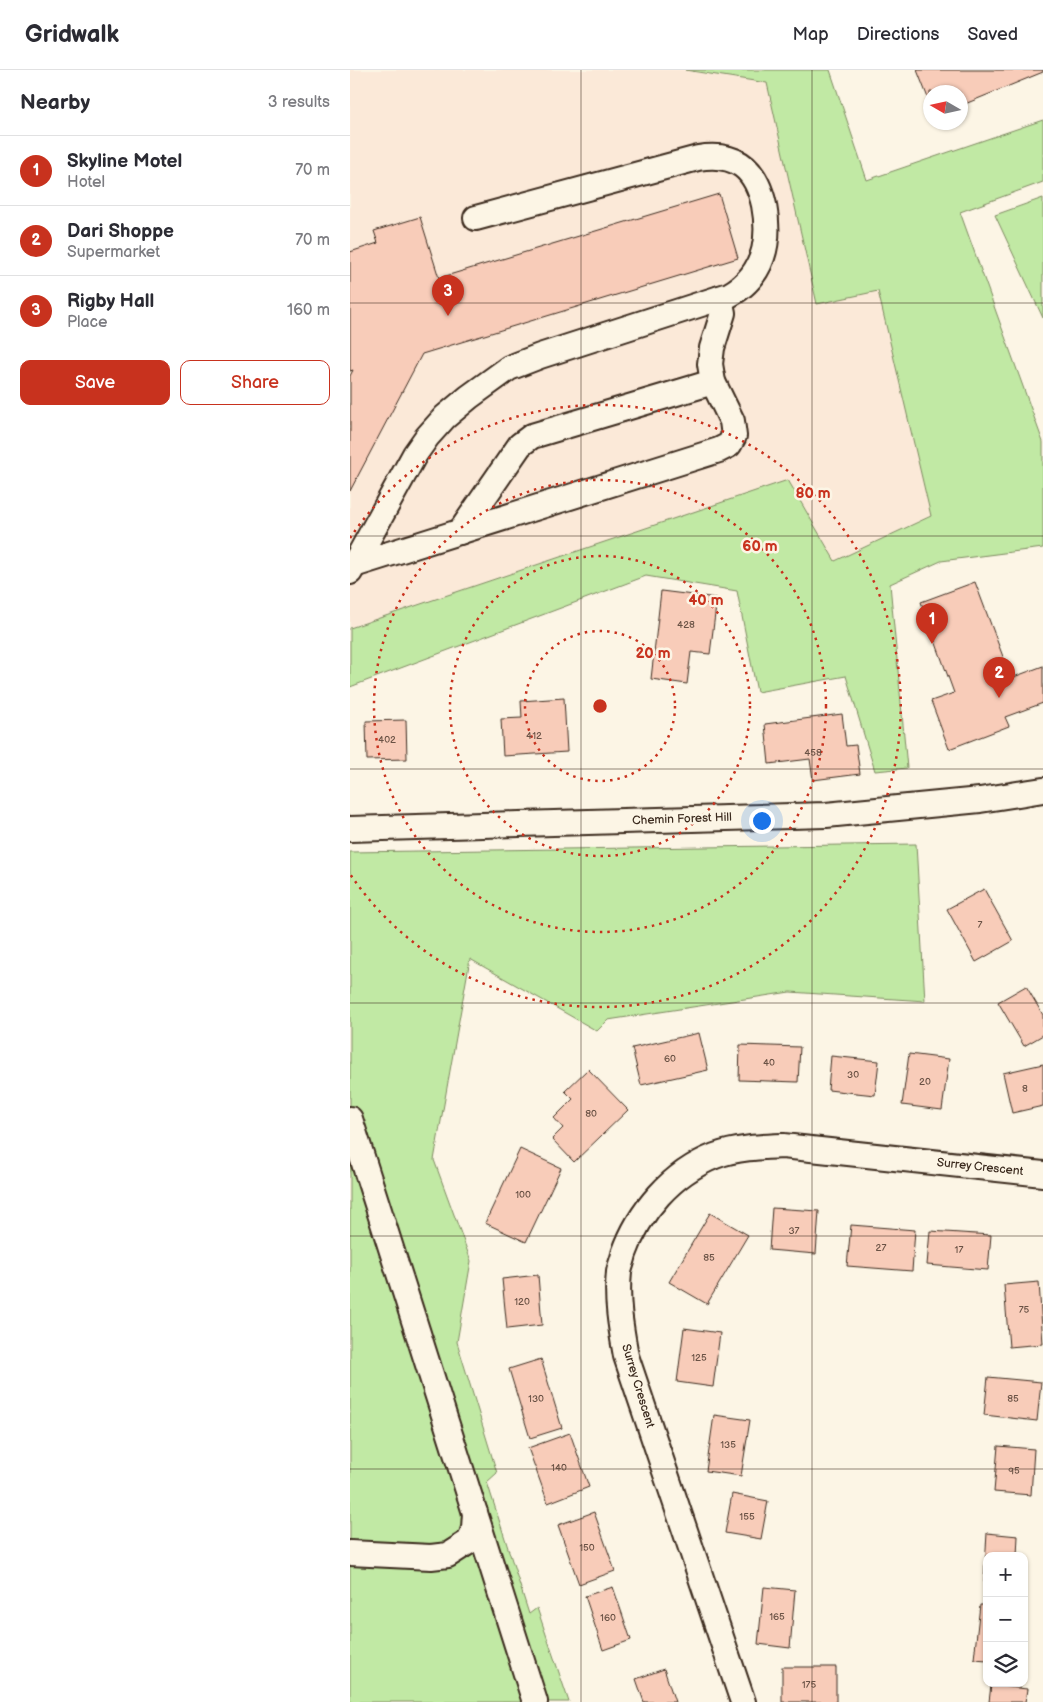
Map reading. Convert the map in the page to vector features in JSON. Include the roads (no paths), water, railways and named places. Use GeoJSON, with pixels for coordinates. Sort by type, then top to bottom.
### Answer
{"type":"FeatureCollection","features":[{"type":"Feature","properties":{"kind":"street"},"geometry":{"type":"LineString","coordinates":[[352,568],[415,454],[427,436],[468,397],[509,368],[540,356],[720,298],[741,288],[754,274],[761,260],[767,236],[765,212],[760,189],[749,171],[734,160],[715,156],[698,158],[476,218]]}},
{"type":"Feature","properties":{"kind":"street"},"geometry":{"type":"LineString","coordinates":[[352,568],[710,453],[729,445],[734,436],[732,422],[713,382],[710,364],[712,348],[724,313],[720,298]]}},
{"type":"Feature","properties":{"kind":"street"},"geometry":{"type":"LineString","coordinates":[[460,532],[520,444],[532,436],[713,382]]}},
{"type":"Feature","properties":{"kind":"street","name":"Chemin Forest Hill"},"geometry":{"type":"LineString","coordinates":[[350,829],[826,815],[980,800],[1043,790]]}},
{"type":"Feature","properties":{"kind":"street"},"geometry":{"type":"LineString","coordinates":[[350,1119],[535,1702]]}},
{"type":"Feature","properties":{"kind":"street","name":"Surrey Crescent"},"geometry":{"type":"LineString","coordinates":[[744,1702],[626,1356],[618,1312],[619,1270],[631,1235],[651,1203],[678,1177],[715,1156],[750,1148],[783,1146],[1043,1174]]}},
{"type":"Feature","properties":{"kind":"street"},"geometry":{"type":"LineString","coordinates":[[350,1553],[431,1557],[448,1555],[470,1541],[474,1528],[475,1511]]}},
{"type":"Feature","properties":{"kind":"place","name":"Rigby Hall"},"geometry":{"type":"Point","coordinates":[448,316]}},
{"type":"Feature","properties":{"kind":"place","name":"Skyline Motel"},"geometry":{"type":"Point","coordinates":[932,644]}},
{"type":"Feature","properties":{"kind":"place","name":"Dari Shoppe"},"geometry":{"type":"Point","coordinates":[999,698]}}]}
